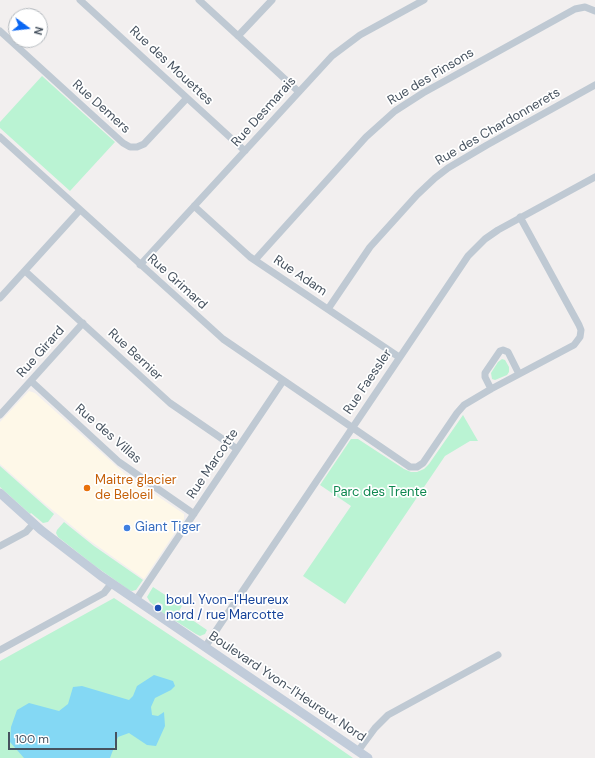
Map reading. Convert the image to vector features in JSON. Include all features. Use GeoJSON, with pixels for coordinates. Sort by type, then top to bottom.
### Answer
{"type":"FeatureCollection","features":[{"type":"Feature","properties":{"kind":"street","name":"Rue des Mouettes"},"geometry":{"type":"LineString","coordinates":[[80,0],[245,151]]}},
{"type":"Feature","properties":{"kind":"street"},"geometry":{"type":"LineString","coordinates":[[199,0],[299,92]]}},
{"type":"Feature","properties":{"kind":"street"},"geometry":{"type":"LineString","coordinates":[[238,36],[272,0]]}},
{"type":"Feature","properties":{"kind":"street","name":"Rue Desmarais"},"geometry":{"type":"LineString","coordinates":[[140,265],[328,60],[343,46],[424,0]]}},
{"type":"Feature","properties":{"kind":"street","name":"Rue des Pinsons"},"geometry":{"type":"LineString","coordinates":[[255,260],[366,137],[395,111],[423,93],[575,9],[585,7],[595,11]]}},
{"type":"Feature","properties":{"kind":"street","name":"Rue Demers"},"geometry":{"type":"LineString","coordinates":[[0,31],[123,143],[130,147],[137,147],[144,144],[187,98]]}},
{"type":"Feature","properties":{"kind":"street","name":"Rue des Chardonnerets"},"geometry":{"type":"LineString","coordinates":[[328,309],[370,247],[417,195],[435,178],[487,145],[595,85]]}},
{"type":"Feature","properties":{"kind":"street","name":"Rue Grimard"},"geometry":{"type":"LineString","coordinates":[[0,137],[222,339],[406,465],[410,467],[417,467],[421,465],[462,407],[491,389]]}},
{"type":"Feature","properties":{"kind":"street","name":"Rue Faessler"},"geometry":{"type":"LineString","coordinates":[[205,647],[468,256],[489,237],[520,217],[594,178]]}},
{"type":"Feature","properties":{"kind":"street","name":"Rue Adam"},"geometry":{"type":"LineString","coordinates":[[194,206],[255,260],[399,357]]}},
{"type":"Feature","properties":{"kind":"street"},"geometry":{"type":"LineString","coordinates":[[0,298],[80,210]]}},
{"type":"Feature","properties":{"kind":"street"},"geometry":{"type":"LineString","coordinates":[[519,374],[508,352],[504,350],[500,351],[485,371],[485,376],[491,389],[519,374],[576,343],[581,332],[580,325],[520,217]]}},
{"type":"Feature","properties":{"kind":"street","name":"Rue Bernier"},"geometry":{"type":"LineString","coordinates":[[25,270],[170,403],[237,449]]}},
{"type":"Feature","properties":{"kind":"street","name":"Rue Girard"},"geometry":{"type":"LineString","coordinates":[[0,415],[83,323]]}},
{"type":"Feature","properties":{"kind":"street","name":"Rue des Villas"},"geometry":{"type":"LineString","coordinates":[[31,381],[119,462],[194,514]]}},
{"type":"Feature","properties":{"kind":"street","name":"Rue Marcotte"},"geometry":{"type":"LineString","coordinates":[[136,600],[283,381]]}},
{"type":"Feature","properties":{"kind":"street","name":"Boulevard Yvon-l'Heureux Nord"},"geometry":{"type":"LineString","coordinates":[[0,493],[34,523],[112,584],[368,758]]}},
{"type":"Feature","properties":{"kind":"street"},"geometry":{"type":"LineString","coordinates":[[0,546],[26,532],[34,523]]}},
{"type":"Feature","properties":{"kind":"street"},"geometry":{"type":"LineString","coordinates":[[0,650],[104,593],[112,584]]}},
{"type":"Feature","properties":{"kind":"street"},"geometry":{"type":"LineString","coordinates":[[358,751],[375,728],[388,715],[498,655]]}},
{"type":"Feature","properties":{"kind":"shaded area"},"geometry":{"type":"Polygon","coordinates":[[[29,391],[35,393],[125,474],[184,514],[184,519],[144,579],[89,540],[0,464],[0,422],[29,391]]]}},
{"type":"Feature","properties":{"kind":"green space"},"geometry":{"type":"Polygon","coordinates":[[[42,76],[115,142],[70,191],[0,128],[0,122],[42,76]]]}},
{"type":"Feature","properties":{"kind":"green space"},"geometry":{"type":"Polygon","coordinates":[[[502,359],[505,360],[509,367],[509,372],[507,375],[495,380],[492,379],[491,373],[498,362],[502,359]]]}},
{"type":"Feature","properties":{"kind":"green space","name":"Parc des Trente"},"geometry":{"type":"Polygon","coordinates":[[[463,415],[478,441],[470,441],[445,456],[345,604],[303,576],[351,506],[320,485],[351,439],[358,439],[404,469],[411,472],[417,472],[424,469],[429,464],[463,415]]]}},
{"type":"Feature","properties":{"kind":"green space"},"geometry":{"type":"Polygon","coordinates":[[[0,466],[54,514],[48,522],[43,523],[31,513],[30,514],[0,487],[0,466]]]}},
{"type":"Feature","properties":{"kind":"green space"},"geometry":{"type":"Polygon","coordinates":[[[64,522],[94,546],[143,580],[136,590],[129,590],[58,537],[56,533],[57,530],[64,522]]]}},
{"type":"Feature","properties":{"kind":"green space"},"geometry":{"type":"Polygon","coordinates":[[[153,587],[182,606],[179,611],[207,630],[205,634],[200,636],[196,634],[160,611],[163,605],[158,602],[155,606],[150,602],[147,597],[153,587]]]}},
{"type":"Feature","properties":{"kind":"green space"},"geometry":{"type":"Polygon","coordinates":[[[114,598],[353,758],[0,758],[0,661],[114,598]]]}},
{"type":"Feature","properties":{"kind":"water"},"geometry":{"type":"Polygon","coordinates":[[[154,675],[173,681],[175,686],[171,690],[155,698],[151,707],[152,715],[158,716],[164,712],[165,726],[156,746],[147,745],[129,733],[118,737],[110,758],[24,758],[10,742],[11,727],[17,710],[29,703],[59,711],[68,704],[73,687],[82,686],[129,700],[133,696],[137,686],[154,675]]]}},
{"type":"Feature","properties":{"kind":"place","name":"Maitre glacier de Beloeil"},"geometry":{"type":"Point","coordinates":[87,488]}},
{"type":"Feature","properties":{"kind":"place","name":"Giant Tiger"},"geometry":{"type":"Point","coordinates":[127,528]}},
{"type":"Feature","properties":{"kind":"place","name":"boul. Yvon-l'Heureux nord / rue Marcotte"},"geometry":{"type":"Point","coordinates":[158,608]}}]}
